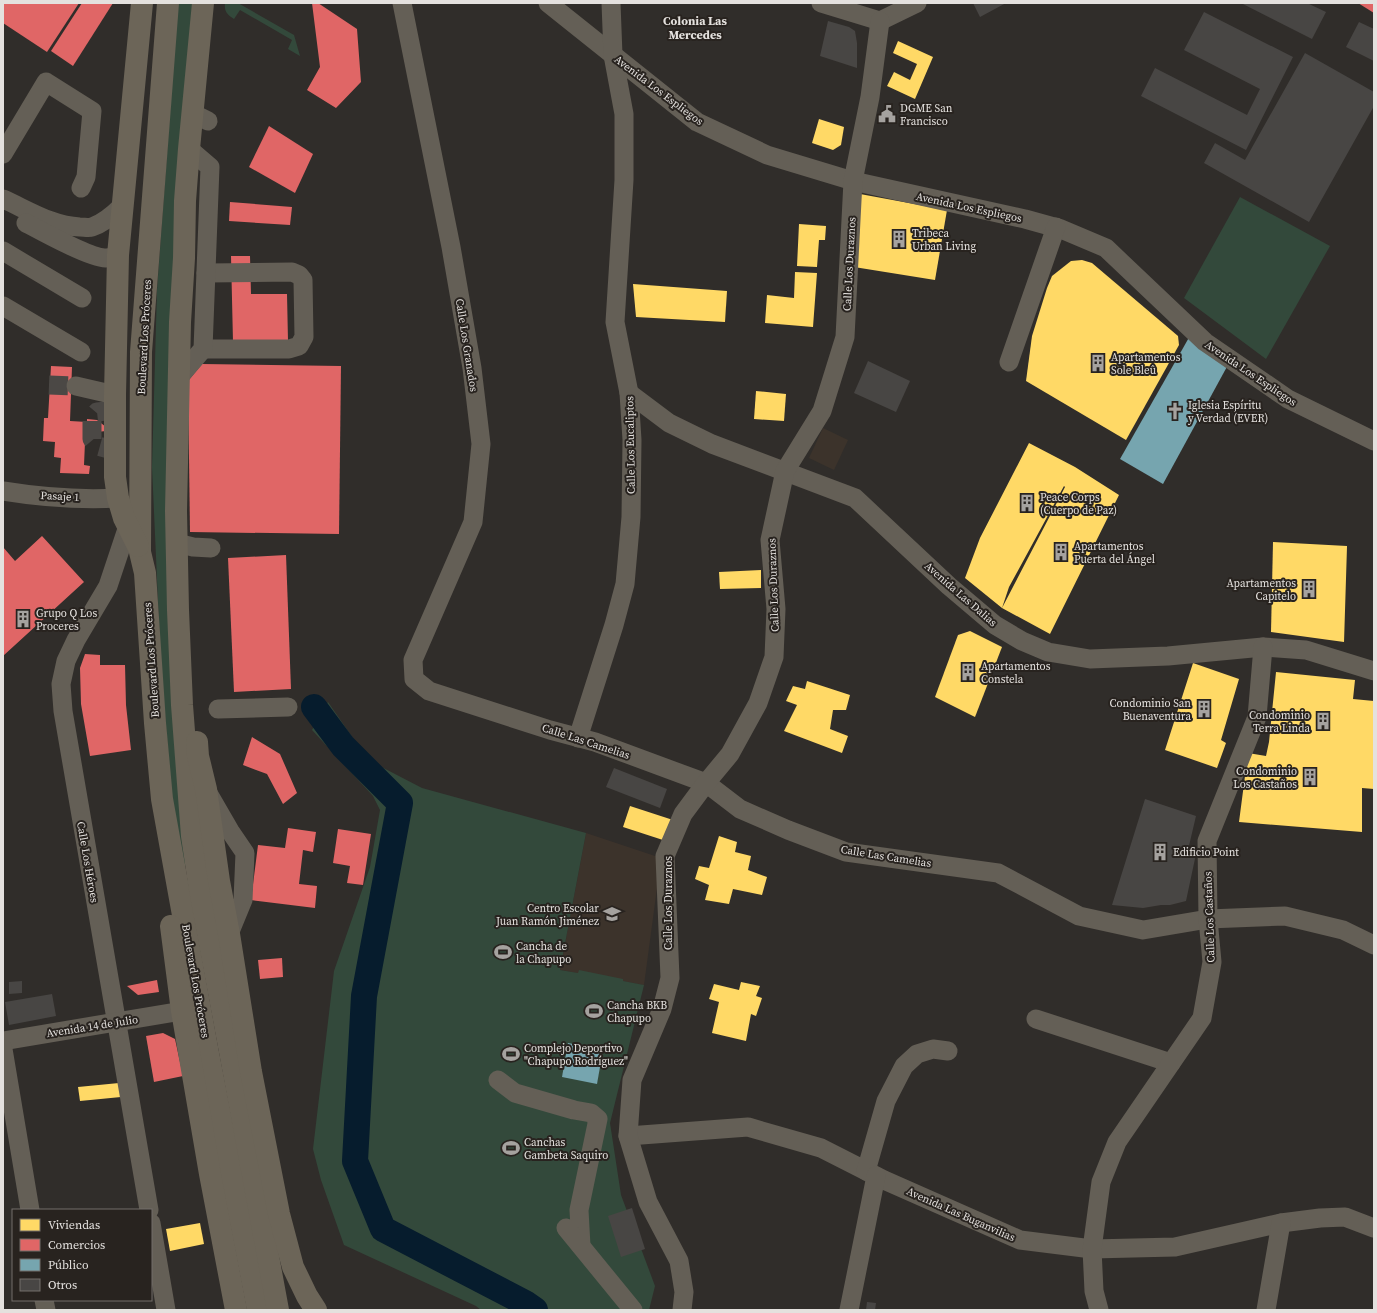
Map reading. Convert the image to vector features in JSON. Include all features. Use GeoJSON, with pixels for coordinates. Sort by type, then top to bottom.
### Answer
{"type":"FeatureCollection","features":[{"type":"Feature","properties":{"kind":"highway"},"geometry":{"type":"LineString","coordinates":[[140,552],[120,508],[118,498],[115,477],[115,395],[118,255],[142,3]]}},
{"type":"Feature","properties":{"kind":"highway","name":"Boulevard Los Próceres"},"geometry":{"type":"LineString","coordinates":[[168,3],[142,352],[140,552],[145,573],[155,723],[162,799],[208,1053],[262,1279],[278,1310]]}},
{"type":"Feature","properties":{"kind":"highway","name":"Boulevard Los Próceres"},"geometry":{"type":"LineString","coordinates":[[203,3],[200,117],[189,149],[185,201],[184,258],[180,322],[176,511],[182,706],[192,836],[219,936],[262,1279],[258,1310]]}},
{"type":"Feature","properties":{"kind":"highway"},"geometry":{"type":"LineString","coordinates":[[178,610],[198,756],[206,789],[219,881],[219,936],[251,1072],[279,1214],[293,1267],[298,1310]]}},
{"type":"Feature","properties":{"kind":"highway"},"geometry":{"type":"LineString","coordinates":[[162,799],[162,854],[182,1011],[210,1174],[236,1310]]}},
{"type":"Feature","properties":{"kind":"highway"},"geometry":{"type":"LineString","coordinates":[[293,1267],[307,1296],[316,1310]]}},
{"type":"Feature","properties":{"kind":"street","name":"Calle Los Granados"},"geometry":{"type":"LineString","coordinates":[[402,3],[452,255],[472,368],[481,444],[473,522],[413,660],[414,679]]}},
{"type":"Feature","properties":{"kind":"street","name":"Avenida Los Espliegos"},"geometry":{"type":"LineString","coordinates":[[548,3],[697,122],[767,155],[853,181],[1056,227],[1106,248],[1205,342],[1281,395],[1374,441]]}},
{"type":"Feature","properties":{"kind":"street","name":"Calle Los Eucaliptos"},"geometry":{"type":"LineString","coordinates":[[578,738],[614,625],[625,584],[631,517],[632,424],[630,393],[615,322],[624,180],[624,114],[613,55],[610,3]]}},
{"type":"Feature","properties":{"kind":"street"},"geometry":{"type":"LineString","coordinates":[[821,3],[880,21],[917,3]]}},
{"type":"Feature","properties":{"kind":"street","name":"Calle Los Duraznos"},"geometry":{"type":"LineString","coordinates":[[682,1310],[684,1292],[679,1261],[648,1202],[628,1136],[632,1080],[662,1008],[670,978],[665,856],[683,814],[730,754],[758,703],[774,657],[776,609],[770,540],[785,471],[822,411],[845,337],[853,181],[870,97],[880,21]]}},
{"type":"Feature","properties":{"kind":"street"},"geometry":{"type":"LineString","coordinates":[[3,154],[46,82],[92,111],[86,178],[81,188]]}},
{"type":"Feature","properties":{"kind":"street"},"geometry":{"type":"LineString","coordinates":[[179,377],[202,349],[208,228],[210,167],[189,149]]}},
{"type":"Feature","properties":{"kind":"street"},"geometry":{"type":"LineString","coordinates":[[3,198],[59,224],[77,226],[92,227],[112,216],[122,206]]}},
{"type":"Feature","properties":{"kind":"street"},"geometry":{"type":"LineString","coordinates":[[3,212],[82,251],[105,258],[118,255]]}},
{"type":"Feature","properties":{"kind":"street"},"geometry":{"type":"LineString","coordinates":[[1009,362],[1056,227]]}},
{"type":"Feature","properties":{"kind":"street"},"geometry":{"type":"LineString","coordinates":[[184,258],[208,228]]}},
{"type":"Feature","properties":{"kind":"street"},"geometry":{"type":"LineString","coordinates":[[3,251],[82,298]]}},
{"type":"Feature","properties":{"kind":"street"},"geometry":{"type":"LineString","coordinates":[[202,349],[289,350],[299,346],[304,337],[303,280],[299,275],[292,272],[206,273]]}},
{"type":"Feature","properties":{"kind":"street"},"geometry":{"type":"LineString","coordinates":[[3,306],[81,352]]}},
{"type":"Feature","properties":{"kind":"street"},"geometry":{"type":"LineString","coordinates":[[76,386],[115,395]]}},
{"type":"Feature","properties":{"kind":"street","name":"Avenida Las Dalias"},"geometry":{"type":"LineString","coordinates":[[630,393],[669,423],[712,444],[855,498],[949,586],[995,625],[1022,641],[1048,652],[1090,659],[1168,656],[1263,647],[1306,650],[1374,671]]}},
{"type":"Feature","properties":{"kind":"street"},"geometry":{"type":"LineString","coordinates":[[632,424],[653,411]]}},
{"type":"Feature","properties":{"kind":"street","name":"Pasaje 1"},"geometry":{"type":"LineString","coordinates":[[3,491],[50,496],[101,499],[118,498]]}},
{"type":"Feature","properties":{"kind":"street","name":"Calle Los Héroes"},"geometry":{"type":"LineString","coordinates":[[128,526],[108,586],[76,640],[66,661],[61,684],[63,711],[149,1209]]}},
{"type":"Feature","properties":{"kind":"street"},"geometry":{"type":"LineString","coordinates":[[177,543],[193,547],[211,548]]}},
{"type":"Feature","properties":{"kind":"street","name":"Calle Los Castaños"},"geometry":{"type":"LineString","coordinates":[[1099,1310],[1094,1291],[1092,1249],[1101,1182],[1117,1142],[1202,1018],[1212,962],[1208,919],[1206,840],[1257,717],[1263,647]]}},
{"type":"Feature","properties":{"kind":"street","name":"Calle Las Camelias"},"geometry":{"type":"LineString","coordinates":[[414,679],[429,691],[550,730],[596,742],[706,783],[740,809],[788,830],[846,852],[998,873],[1079,916],[1143,930],[1208,919],[1285,916],[1343,930],[1374,945]]}},
{"type":"Feature","properties":{"kind":"street"},"geometry":{"type":"LineString","coordinates":[[218,709],[288,707]]}},
{"type":"Feature","properties":{"kind":"street"},"geometry":{"type":"LineString","coordinates":[[206,789],[230,831],[245,853],[243,900],[219,936]]}},
{"type":"Feature","properties":{"kind":"street","name":"Avenida 14 de Julio"},"geometry":{"type":"LineString","coordinates":[[3,1041],[182,1011]]}},
{"type":"Feature","properties":{"kind":"street"},"geometry":{"type":"LineString","coordinates":[[1036,1019],[1171,1063]]}},
{"type":"Feature","properties":{"kind":"street"},"geometry":{"type":"LineString","coordinates":[[3,1049],[30,1209]]}},
{"type":"Feature","properties":{"kind":"street"},"geometry":{"type":"LineString","coordinates":[[849,1310],[871,1173],[886,1101],[904,1066],[917,1054],[933,1049],[948,1051]]}},
{"type":"Feature","properties":{"kind":"street"},"geometry":{"type":"LineString","coordinates":[[498,1080],[515,1093],[574,1110],[591,1113],[598,1119],[579,1210],[581,1246]]}},
{"type":"Feature","properties":{"kind":"street","name":"Avenida Las Buganvilias"},"geometry":{"type":"LineString","coordinates":[[628,1136],[748,1127],[821,1148],[871,1173],[1020,1240],[1092,1249],[1175,1246],[1281,1223],[1320,1218],[1345,1217],[1374,1228]]}},
{"type":"Feature","properties":{"kind":"street"},"geometry":{"type":"LineString","coordinates":[[1266,1310],[1281,1223]]}},
{"type":"Feature","properties":{"kind":"street"},"geometry":{"type":"LineString","coordinates":[[566,1228],[633,1310]]}},
{"type":"Feature","properties":{"kind":"street"},"geometry":{"type":"LineString","coordinates":[[152,1229],[166,1310]]}},
{"type":"Feature","properties":{"kind":"shaded area"},"geometry":{"type":"Polygon","coordinates":[[[823,428],[848,440],[834,470],[809,458],[823,428]]]}},
{"type":"Feature","properties":{"kind":"shaded area","name":"Centro Escolar Juan Ramón Jiménez"},"geometry":{"type":"Polygon","coordinates":[[[586,833],[661,858],[644,985],[560,970],[586,833]]]}},
{"type":"Feature","properties":{"kind":"green space"},"geometry":{"type":"Polygon","coordinates":[[[178,3],[194,3],[188,74],[186,866],[183,865],[172,797],[161,669],[152,467],[157,290],[178,3]]]}},
{"type":"Feature","properties":{"kind":"green space"},"geometry":{"type":"Polygon","coordinates":[[[225,3],[238,3],[294,35],[300,56],[288,49],[292,40],[240,10],[234,19],[226,12],[225,3]]]}},
{"type":"Feature","properties":{"kind":"green space"},"geometry":{"type":"Polygon","coordinates":[[[1240,197],[1330,246],[1266,359],[1184,298],[1240,197]]]}},
{"type":"Feature","properties":{"kind":"green space","name":"Complejo Deportivo \"Chapupo Rodríguez\""},"geometry":{"type":"Polygon","coordinates":[[[328,702],[368,760],[422,788],[586,833],[560,970],[578,973],[579,970],[644,985],[610,1123],[621,1195],[655,1286],[649,1310],[481,1310],[476,1306],[344,1245],[321,1180],[313,1149],[334,971],[370,867],[380,810],[373,796],[312,730],[328,702]]]}},
{"type":"Feature","properties":{"kind":"building: Viviendas"},"geometry":{"type":"Polygon","coordinates":[[[898,41],[933,57],[915,99],[887,86],[894,72],[910,80],[917,64],[893,53],[898,41]]]}},
{"type":"Feature","properties":{"kind":"building: Viviendas"},"geometry":{"type":"Polygon","coordinates":[[[819,119],[844,127],[841,145],[833,150],[812,143],[819,119]]]}},
{"type":"Feature","properties":{"kind":"building: Viviendas","name":"Tribeca Urban Living"},"geometry":{"type":"Polygon","coordinates":[[[860,194],[947,210],[935,280],[854,267],[860,194]]]}},
{"type":"Feature","properties":{"kind":"building: Viviendas"},"geometry":{"type":"Polygon","coordinates":[[[799,224],[826,226],[825,240],[819,240],[817,267],[797,266],[799,224]]]}},
{"type":"Feature","properties":{"kind":"building: Viviendas","name":"Apartamentos Sole Bleû"},"geometry":{"type":"Polygon","coordinates":[[[1082,260],[1092,263],[1178,336],[1179,345],[1126,440],[1026,381],[1032,336],[1052,276],[1071,261],[1082,260]]]}},
{"type":"Feature","properties":{"kind":"building: Viviendas"},"geometry":{"type":"Polygon","coordinates":[[[795,272],[817,273],[813,327],[765,323],[767,295],[794,298],[795,272]]]}},
{"type":"Feature","properties":{"kind":"building: Viviendas"},"geometry":{"type":"Polygon","coordinates":[[[633,284],[727,291],[725,322],[636,317],[633,284]]]}},
{"type":"Feature","properties":{"kind":"building: Viviendas"},"geometry":{"type":"Polygon","coordinates":[[[756,391],[786,394],[784,421],[754,419],[756,391]]]}},
{"type":"Feature","properties":{"kind":"building: Viviendas"},"geometry":{"type":"Polygon","coordinates":[[[1029,443],[1075,467],[1119,495],[1050,634],[1002,608],[965,578],[980,538],[1029,443]],[[1064,486],[1009,587],[1002,608],[1065,487],[1064,486]]]}},
{"type":"Feature","properties":{"kind":"building: Viviendas","name":"Apartamentos Capitelo"},"geometry":{"type":"Polygon","coordinates":[[[1273,542],[1347,546],[1344,642],[1271,632],[1273,542]]]}},
{"type":"Feature","properties":{"kind":"building: Viviendas"},"geometry":{"type":"Polygon","coordinates":[[[761,570],[761,588],[720,589],[719,572],[761,570]]]}},
{"type":"Feature","properties":{"kind":"building: Viviendas","name":"Apartamentos Constela"},"geometry":{"type":"Polygon","coordinates":[[[970,631],[1002,647],[975,717],[935,697],[958,635],[970,631]]]}},
{"type":"Feature","properties":{"kind":"building: Viviendas","name":"Condominio San Buenaventura"},"geometry":{"type":"Polygon","coordinates":[[[1193,663],[1239,679],[1221,740],[1226,743],[1217,768],[1165,750],[1193,663]]]}},
{"type":"Feature","properties":{"kind":"building: Viviendas"},"geometry":{"type":"Polygon","coordinates":[[[1276,672],[1355,680],[1353,699],[1374,701],[1374,789],[1362,788],[1362,832],[1239,822],[1248,753],[1266,756],[1269,742],[1276,672]]]}},
{"type":"Feature","properties":{"kind":"building: Viviendas"},"geometry":{"type":"Polygon","coordinates":[[[807,681],[850,695],[846,710],[833,710],[830,729],[848,736],[842,753],[784,731],[797,705],[786,701],[793,686],[805,689],[807,681]]]}},
{"type":"Feature","properties":{"kind":"building: Viviendas"},"geometry":{"type":"Polygon","coordinates":[[[630,806],[673,820],[666,841],[623,827],[630,806]]]}},
{"type":"Feature","properties":{"kind":"building: Viviendas"},"geometry":{"type":"Polygon","coordinates":[[[719,836],[737,842],[735,852],[751,856],[748,870],[767,877],[762,895],[733,889],[729,904],[705,900],[709,885],[695,879],[699,866],[709,868],[719,836]]]}},
{"type":"Feature","properties":{"kind":"building: Viviendas"},"geometry":{"type":"Polygon","coordinates":[[[741,982],[760,986],[756,996],[762,998],[756,1016],[751,1014],[746,1041],[712,1033],[719,1002],[709,999],[714,984],[739,990],[741,982]]]}},
{"type":"Feature","properties":{"kind":"building: Viviendas"},"geometry":{"type":"Polygon","coordinates":[[[119,1083],[121,1097],[80,1101],[78,1087],[119,1083]]]}},
{"type":"Feature","properties":{"kind":"building: Viviendas"},"geometry":{"type":"Polygon","coordinates":[[[200,1223],[204,1244],[170,1251],[166,1229],[200,1223]]]}},
{"type":"Feature","properties":{"kind":"building: Comercios"},"geometry":{"type":"Polygon","coordinates":[[[3,3],[79,3],[47,52],[3,23],[3,3]]]}},
{"type":"Feature","properties":{"kind":"building: Comercios"},"geometry":{"type":"Polygon","coordinates":[[[82,3],[113,3],[73,66],[51,51],[82,3]]]}},
{"type":"Feature","properties":{"kind":"building: Comercios"},"geometry":{"type":"Polygon","coordinates":[[[312,3],[318,3],[357,29],[361,82],[336,108],[307,90],[320,67],[312,3]]]}},
{"type":"Feature","properties":{"kind":"building: Comercios"},"geometry":{"type":"Polygon","coordinates":[[[1358,3],[1374,3],[1374,13],[1358,3]]]}},
{"type":"Feature","properties":{"kind":"building: Comercios"},"geometry":{"type":"Polygon","coordinates":[[[269,126],[313,154],[295,193],[249,167],[269,126]]]}},
{"type":"Feature","properties":{"kind":"building: Comercios"},"geometry":{"type":"Polygon","coordinates":[[[230,202],[292,207],[290,225],[229,221],[230,202]]]}},
{"type":"Feature","properties":{"kind":"building: Comercios"},"geometry":{"type":"Polygon","coordinates":[[[231,256],[250,256],[251,294],[287,294],[288,341],[233,342],[231,256]]]}},
{"type":"Feature","properties":{"kind":"building: Comercios"},"geometry":{"type":"Polygon","coordinates":[[[202,364],[341,366],[339,534],[190,532],[188,381],[202,364]]]}},
{"type":"Feature","properties":{"kind":"building: Comercios"},"geometry":{"type":"Polygon","coordinates":[[[51,366],[72,367],[70,421],[87,422],[87,419],[97,420],[106,427],[106,431],[97,432],[85,442],[84,465],[90,466],[89,474],[60,473],[61,458],[54,457],[55,442],[43,441],[44,418],[48,418],[51,366]]]}},
{"type":"Feature","properties":{"kind":"building: Comercios","name":"Grupo Q Los Proceres"},"geometry":{"type":"Polygon","coordinates":[[[42,536],[84,582],[3,656],[3,547],[15,561],[42,536]]]}},
{"type":"Feature","properties":{"kind":"building: Comercios"},"geometry":{"type":"Polygon","coordinates":[[[286,555],[291,689],[234,692],[228,558],[286,555]]]}},
{"type":"Feature","properties":{"kind":"building: Comercios"},"geometry":{"type":"Polygon","coordinates":[[[85,654],[100,655],[100,665],[125,665],[126,705],[131,750],[90,756],[81,704],[80,668],[85,654]]]}},
{"type":"Feature","properties":{"kind":"building: Comercios"},"geometry":{"type":"Polygon","coordinates":[[[252,737],[280,754],[297,793],[283,804],[267,774],[243,765],[252,737]]]}},
{"type":"Feature","properties":{"kind":"building: Comercios"},"geometry":{"type":"Polygon","coordinates":[[[288,828],[316,832],[313,852],[303,850],[299,884],[317,886],[315,908],[251,900],[258,845],[285,848],[288,828]]]}},
{"type":"Feature","properties":{"kind":"building: Comercios"},"geometry":{"type":"Polygon","coordinates":[[[338,829],[371,834],[363,885],[347,883],[350,866],[333,863],[338,829]]]}},
{"type":"Feature","properties":{"kind":"building: Comercios"},"geometry":{"type":"Polygon","coordinates":[[[282,958],[283,977],[260,979],[258,960],[282,958]]]}},
{"type":"Feature","properties":{"kind":"building: Comercios"},"geometry":{"type":"Polygon","coordinates":[[[157,980],[159,992],[138,995],[127,986],[157,980]]]}},
{"type":"Feature","properties":{"kind":"building: Comercios"},"geometry":{"type":"Polygon","coordinates":[[[163,1033],[175,1039],[183,1076],[154,1082],[146,1036],[163,1033]]]}},
{"type":"Feature","properties":{"kind":"building: Público","name":"Iglesia Espíritu y Verdad (EVER)"},"geometry":{"type":"Polygon","coordinates":[[[1191,334],[1229,363],[1163,484],[1120,459],[1191,334]]]}},
{"type":"Feature","properties":{"kind":"building: Público"},"geometry":{"type":"Polygon","coordinates":[[[568,1043],[603,1050],[597,1084],[562,1077],[568,1043]]]}},
{"type":"Feature","properties":{"kind":"building: Otros"},"geometry":{"type":"Polygon","coordinates":[[[973,3],[1006,3],[980,17],[973,3]]]}},
{"type":"Feature","properties":{"kind":"building: Otros"},"geometry":{"type":"Polygon","coordinates":[[[1241,3],[1307,3],[1326,12],[1312,39],[1241,3]]]}},
{"type":"Feature","properties":{"kind":"building: Otros"},"geometry":{"type":"Polygon","coordinates":[[[1204,12],[1293,57],[1246,150],[1141,96],[1155,68],[1247,115],[1260,89],[1184,50],[1204,12]]]}},
{"type":"Feature","properties":{"kind":"building: Otros"},"geometry":{"type":"Polygon","coordinates":[[[828,21],[849,27],[855,31],[857,43],[857,68],[820,56],[828,21]]]}},
{"type":"Feature","properties":{"kind":"building: Otros"},"geometry":{"type":"Polygon","coordinates":[[[1359,22],[1374,29],[1374,61],[1346,47],[1359,22]]]}},
{"type":"Feature","properties":{"kind":"building: Otros"},"geometry":{"type":"Polygon","coordinates":[[[1305,53],[1374,92],[1374,106],[1309,222],[1204,163],[1215,143],[1245,160],[1305,53]]]}},
{"type":"Feature","properties":{"kind":"building: Otros"},"geometry":{"type":"Polygon","coordinates":[[[868,361],[910,381],[896,412],[854,393],[868,361]]]}},
{"type":"Feature","properties":{"kind":"building: Otros"},"geometry":{"type":"Polygon","coordinates":[[[614,768],[667,789],[660,808],[606,787],[614,768]]]}},
{"type":"Feature","properties":{"kind":"building: Otros","name":"Edificio Point"},"geometry":{"type":"Polygon","coordinates":[[[1145,799],[1196,816],[1188,850],[1196,854],[1186,901],[1170,905],[1143,908],[1112,905],[1145,799]]]}},
{"type":"Feature","properties":{"kind":"building: Otros"},"geometry":{"type":"Polygon","coordinates":[[[22,981],[22,993],[9,994],[9,982],[22,981]]]}},
{"type":"Feature","properties":{"kind":"building: Otros"},"geometry":{"type":"Polygon","coordinates":[[[52,994],[56,1016],[9,1025],[5,1002],[52,994]]]}},
{"type":"Feature","properties":{"kind":"building: Otros"},"geometry":{"type":"Polygon","coordinates":[[[632,1208],[645,1249],[621,1257],[608,1216],[632,1208]]]}},
{"type":"Feature","properties":{"kind":"building: Otros"},"geometry":{"type":"Polygon","coordinates":[[[867,1302],[876,1303],[875,1310],[866,1310],[867,1302]]]}},
{"type":"Feature","properties":{"kind":"waterway"},"geometry":{"type":"LineString","coordinates":[[314,707],[343,746],[400,803],[364,996],[355,1161],[383,1229],[525,1303],[535,1310]]}},
{"type":"Feature","properties":{"kind":"tunnel"},"geometry":{"type":"LineString","coordinates":[[49,385],[76,386]]}},
{"type":"Feature","properties":{"kind":"tunnel"},"geometry":{"type":"LineString","coordinates":[[115,410],[97,412],[92,418],[92,439],[98,446],[116,451]]}},
{"type":"Feature","properties":{"kind":"place","name":"DGME San Francisco"},"geometry":{"type":"Point","coordinates":[887,114]}},
{"type":"Feature","properties":{"kind":"place","name":"Tribeca Urban Living"},"geometry":{"type":"Point","coordinates":[899,239]}},
{"type":"Feature","properties":{"kind":"place","name":"Apartamentos Sole Bleû"},"geometry":{"type":"Point","coordinates":[1098,363]}},
{"type":"Feature","properties":{"kind":"place","name":"Iglesia Espíritu y Verdad (EVER)"},"geometry":{"type":"Point","coordinates":[1175,411]}},
{"type":"Feature","properties":{"kind":"place","name":"Peace Corps (Cuerpo de Paz)"},"geometry":{"type":"Point","coordinates":[1027,503]}},
{"type":"Feature","properties":{"kind":"place","name":"Apartamentos Puerta del Ángel"},"geometry":{"type":"Point","coordinates":[1061,552]}},
{"type":"Feature","properties":{"kind":"place","name":"Apartamentos Capitelo"},"geometry":{"type":"Point","coordinates":[1309,589]}},
{"type":"Feature","properties":{"kind":"place","name":"Grupo Q Los Proceres"},"geometry":{"type":"Point","coordinates":[23,619]}},
{"type":"Feature","properties":{"kind":"place","name":"Apartamentos Constela"},"geometry":{"type":"Point","coordinates":[968,672]}},
{"type":"Feature","properties":{"kind":"place","name":"Condominio San Buenaventura"},"geometry":{"type":"Point","coordinates":[1204,709]}},
{"type":"Feature","properties":{"kind":"place","name":"Condominio Terra Linda"},"geometry":{"type":"Point","coordinates":[1323,721]}},
{"type":"Feature","properties":{"kind":"place","name":"Condominio Los Castaños"},"geometry":{"type":"Point","coordinates":[1310,777]}},
{"type":"Feature","properties":{"kind":"place","name":"Edificio Point"},"geometry":{"type":"Point","coordinates":[1160,852]}},
{"type":"Feature","properties":{"kind":"place","name":"Centro Escolar Juan Ramón Jiménez"},"geometry":{"type":"Point","coordinates":[612,914]}},
{"type":"Feature","properties":{"kind":"place","name":"Cancha de la Chapupo"},"geometry":{"type":"Point","coordinates":[503,952]}},
{"type":"Feature","properties":{"kind":"place","name":"Cancha BKB Chapupo"},"geometry":{"type":"Point","coordinates":[594,1011]}},
{"type":"Feature","properties":{"kind":"place","name":"Complejo Deportivo \"Chapupo Rodríguez\""},"geometry":{"type":"Point","coordinates":[511,1054]}},
{"type":"Feature","properties":{"kind":"place","name":"Canchas Gambeta Saquiro"},"geometry":{"type":"Point","coordinates":[511,1148]}},
{"type":"Feature","properties":{"kind":"district","name":"Colonia Las Mercedes"},"geometry":{"type":"Point","coordinates":[695,28]}}]}
